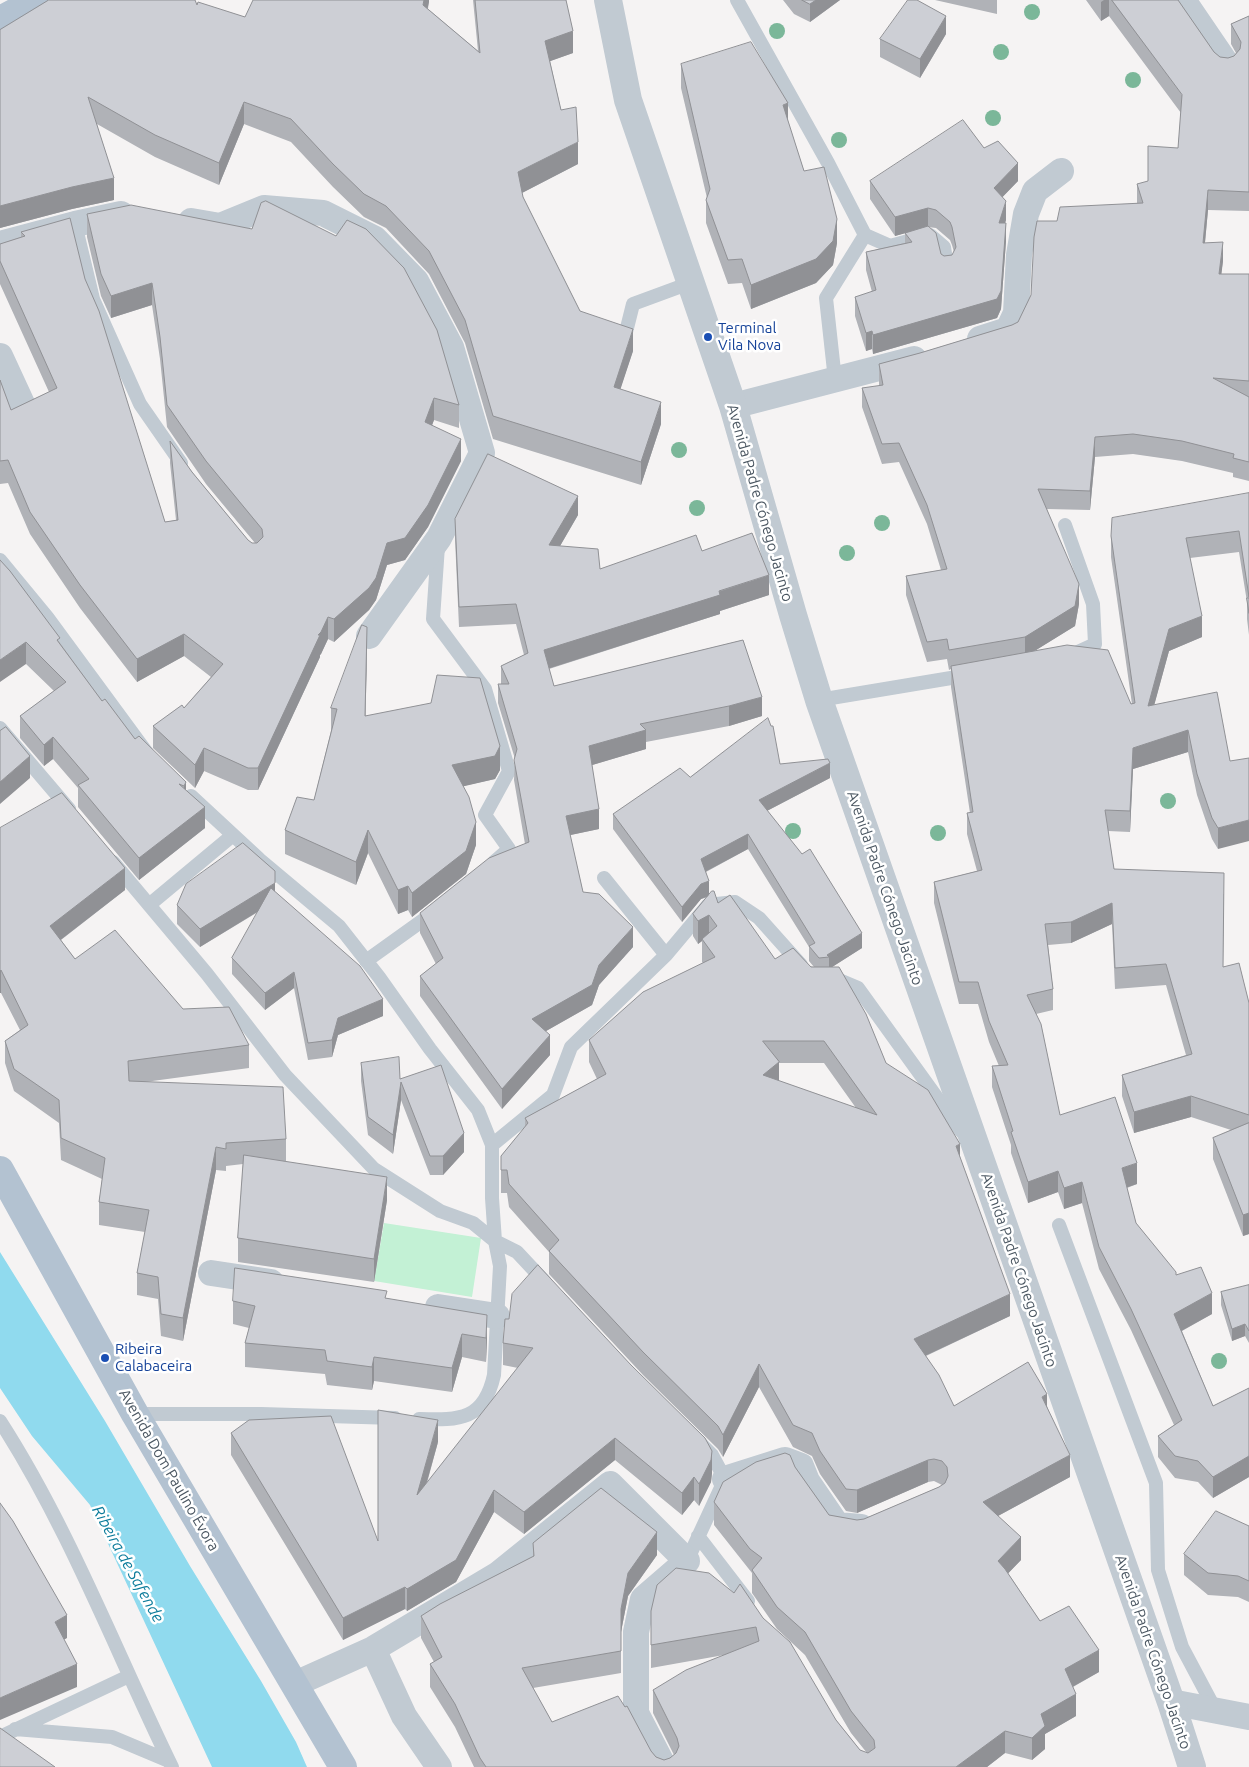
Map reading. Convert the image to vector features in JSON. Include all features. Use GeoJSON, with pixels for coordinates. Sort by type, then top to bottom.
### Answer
{"type":"FeatureCollection","features":[{"type":"Feature","properties":{"kind":"main road"},"geometry":{"type":"LineString","coordinates":[[0,20],[38,0]]}},
{"type":"Feature","properties":{"kind":"main road","name":"Avenida Dom Paulino Évora"},"geometry":{"type":"LineString","coordinates":[[0,1170],[136,1414],[343,1767]]}},
{"type":"Feature","properties":{"kind":"street","name":"Avenida Padre Cónego Jacinto"},"geometry":{"type":"LineString","coordinates":[[608,0],[628,100],[733,406],[819,700],[1171,1702],[1192,1767]]}},
{"type":"Feature","properties":{"kind":"street"},"geometry":{"type":"LineString","coordinates":[[1183,0],[1226,63]]}},
{"type":"Feature","properties":{"kind":"street"},"geometry":{"type":"LineString","coordinates":[[961,344],[1008,330],[1016,313],[1019,255],[1026,214],[1035,192],[1061,171]]}},
{"type":"Feature","properties":{"kind":"street"},"geometry":{"type":"LineString","coordinates":[[171,218],[220,226],[264,208],[322,213],[375,239],[416,281],[451,347],[482,453],[438,538],[370,636]]}},
{"type":"Feature","properties":{"kind":"street"},"geometry":{"type":"LineString","coordinates":[[0,244],[75,224],[131,212],[141,214]]}},
{"type":"Feature","properties":{"kind":"street"},"geometry":{"type":"LineString","coordinates":[[733,406],[934,353]]}},
{"type":"Feature","properties":{"kind":"street"},"geometry":{"type":"LineString","coordinates":[[0,356],[24,408]]}},
{"type":"Feature","properties":{"kind":"street"},"geometry":{"type":"LineString","coordinates":[[211,1273],[290,1285]]}},
{"type":"Feature","properties":{"kind":"street"},"geometry":{"type":"LineString","coordinates":[[418,1304],[497,1316]]}},
{"type":"Feature","properties":{"kind":"street"},"geometry":{"type":"LineString","coordinates":[[725,1478],[785,1460],[801,1466],[806,1481],[837,1525],[859,1528],[884,1517]]}},
{"type":"Feature","properties":{"kind":"street"},"geometry":{"type":"LineString","coordinates":[[295,1684],[372,1649],[497,1574],[610,1484],[687,1561],[643,1599],[636,1632],[636,1713],[664,1767]]}},
{"type":"Feature","properties":{"kind":"street"},"geometry":{"type":"LineString","coordinates":[[372,1649],[404,1716],[439,1767]]}},
{"type":"Feature","properties":{"kind":"street"},"geometry":{"type":"LineString","coordinates":[[1171,1702],[1249,1717]]}},
{"type":"Feature","properties":{"kind":"lane"},"geometry":{"type":"LineString","coordinates":[[737,0],[828,163],[865,236],[890,246],[930,236],[944,247],[947,266]]}},
{"type":"Feature","properties":{"kind":"lane"},"geometry":{"type":"LineString","coordinates":[[75,224],[93,299],[140,404],[188,474]]}},
{"type":"Feature","properties":{"kind":"lane"},"geometry":{"type":"LineString","coordinates":[[835,380],[826,298],[865,236]]}},
{"type":"Feature","properties":{"kind":"lane"},"geometry":{"type":"LineString","coordinates":[[625,336],[633,304],[690,283]]}},
{"type":"Feature","properties":{"kind":"lane"},"geometry":{"type":"LineString","coordinates":[[1060,660],[1095,644],[1093,604],[1065,526]]}},
{"type":"Feature","properties":{"kind":"lane"},"geometry":{"type":"LineString","coordinates":[[438,538],[433,619],[485,689],[509,771],[485,815],[509,849],[487,869]]}},
{"type":"Feature","properties":{"kind":"lane"},"geometry":{"type":"LineString","coordinates":[[0,560],[47,617],[156,764]]}},
{"type":"Feature","properties":{"kind":"lane"},"geometry":{"type":"LineString","coordinates":[[819,700],[987,672]]}},
{"type":"Feature","properties":{"kind":"lane"},"geometry":{"type":"LineString","coordinates":[[0,728],[74,816]]}},
{"type":"Feature","properties":{"kind":"lane"},"geometry":{"type":"LineString","coordinates":[[136,1414],[261,1414],[436,1420],[456,1419],[470,1414],[479,1407],[488,1396],[494,1375],[500,1266],[495,1240],[492,1198],[492,1145],[478,1110],[338,926],[184,790]]}},
{"type":"Feature","properties":{"kind":"lane"},"geometry":{"type":"LineString","coordinates":[[149,905],[233,835]]}},
{"type":"Feature","properties":{"kind":"lane"},"geometry":{"type":"LineString","coordinates":[[106,853],[207,974],[285,1075],[374,1169],[440,1211],[472,1222],[495,1240],[517,1252],[557,1295]]}},
{"type":"Feature","properties":{"kind":"lane"},"geometry":{"type":"LineString","coordinates":[[604,878],[666,955]]}},
{"type":"Feature","properties":{"kind":"lane"},"geometry":{"type":"LineString","coordinates":[[492,1145],[553,1095],[571,1047],[666,955],[708,905],[735,902],[759,918],[812,979],[839,980],[858,988],[980,1158]]}},
{"type":"Feature","properties":{"kind":"lane"},"geometry":{"type":"LineString","coordinates":[[366,961],[444,904]]}},
{"type":"Feature","properties":{"kind":"lane"},"geometry":{"type":"LineString","coordinates":[[1058,1225],[1156,1483],[1158,1570],[1182,1647],[1217,1711]]}},
{"type":"Feature","properties":{"kind":"lane"},"geometry":{"type":"LineString","coordinates":[[0,1421],[19,1450],[79,1566],[170,1764]]}},
{"type":"Feature","properties":{"kind":"lane"},"geometry":{"type":"LineString","coordinates":[[687,1561],[725,1478],[712,1455],[692,1435]]}},
{"type":"Feature","properties":{"kind":"lane"},"geometry":{"type":"LineString","coordinates":[[698,1536],[758,1616]]}},
{"type":"Feature","properties":{"kind":"lane"},"geometry":{"type":"LineString","coordinates":[[0,1737],[129,1676]]}},
{"type":"Feature","properties":{"kind":"lane"},"geometry":{"type":"LineString","coordinates":[[15,1729],[112,1737],[170,1764]]}},
{"type":"Feature","properties":{"kind":"green space"},"geometry":{"type":"Polygon","coordinates":[[[384,1223],[481,1238],[472,1297],[374,1281],[384,1223]]]}},
{"type":"Feature","properties":{"kind":"water","name":"Ribeira de Safende"},"geometry":{"type":"Polygon","coordinates":[[[0,1252],[105,1421],[190,1566],[261,1681],[296,1742],[307,1767],[212,1767],[90,1505],[32,1436],[0,1388],[0,1252]]]}},
{"type":"Feature","properties":{"kind":"building"},"geometry":{"type":"Polygon","coordinates":[[[49,0],[195,0],[197,5],[198,2],[245,17],[253,0],[424,0],[423,5],[480,53],[475,0],[566,0],[573,31],[545,41],[561,110],[576,107],[578,142],[518,172],[523,197],[580,311],[633,329],[614,387],[661,402],[641,462],[493,416],[465,320],[429,251],[386,206],[364,194],[291,119],[244,102],[219,163],[155,135],[88,97],[114,178],[0,206],[0,30],[49,0]]]}},
{"type":"Feature","properties":{"kind":"building"},"geometry":{"type":"Polygon","coordinates":[[[802,0],[816,0],[810,4],[802,0]]]}},
{"type":"Feature","properties":{"kind":"building"},"geometry":{"type":"Polygon","coordinates":[[[908,0],[917,0],[946,16],[920,59],[880,39],[908,0]]]}},
{"type":"Feature","properties":{"kind":"building"},"geometry":{"type":"Polygon","coordinates":[[[1112,0],[1178,0],[1214,52],[1220,57],[1228,58],[1234,56],[1240,49],[1241,42],[1231,24],[1249,16],[1249,192],[1208,190],[1203,243],[1223,242],[1219,274],[1249,274],[1249,381],[1213,378],[1249,397],[1249,462],[1233,458],[1234,454],[1182,441],[1133,434],[1095,437],[1090,491],[1038,489],[1079,584],[1075,606],[1025,637],[949,650],[947,639],[927,642],[906,576],[947,569],[927,505],[899,443],[882,444],[862,388],[883,385],[879,364],[1018,322],[1031,295],[1034,237],[1037,221],[1057,221],[1060,207],[1143,203],[1137,184],[1148,181],[1148,146],[1178,148],[1182,95],[1112,0]]]}},
{"type":"Feature","properties":{"kind":"building"},"geometry":{"type":"Polygon","coordinates":[[[751,42],[788,103],[783,105],[804,171],[824,167],[837,219],[833,241],[816,259],[751,285],[742,259],[728,260],[706,200],[710,189],[681,64],[751,42]]]}},
{"type":"Feature","properties":{"kind":"building"},"geometry":{"type":"Polygon","coordinates":[[[963,120],[984,148],[998,141],[1018,163],[994,188],[1006,201],[999,223],[1006,223],[1001,291],[997,299],[873,335],[872,331],[866,333],[855,297],[876,290],[866,252],[912,242],[905,233],[928,226],[936,233],[941,254],[944,256],[952,255],[956,247],[950,222],[936,210],[928,208],[895,217],[870,181],[963,120]]]}},
{"type":"Feature","properties":{"kind":"building"},"geometry":{"type":"Polygon","coordinates":[[[266,201],[336,236],[347,220],[366,229],[404,268],[437,330],[459,405],[434,398],[425,422],[461,439],[428,505],[405,538],[387,543],[376,578],[369,588],[334,619],[328,617],[318,635],[320,635],[258,768],[248,768],[204,748],[195,765],[153,726],[182,705],[184,708],[223,664],[184,634],[137,659],[80,585],[30,512],[8,460],[0,461],[0,380],[11,410],[57,388],[0,261],[0,244],[25,236],[21,232],[70,218],[85,279],[99,311],[165,522],[178,520],[170,441],[192,472],[248,540],[252,543],[257,543],[263,537],[262,529],[206,461],[167,405],[152,283],[111,296],[101,274],[87,214],[131,205],[252,229],[261,203],[266,201]]]}},
{"type":"Feature","properties":{"kind":"building"},"geometry":{"type":"Polygon","coordinates":[[[488,454],[578,496],[549,545],[598,549],[600,569],[696,535],[702,551],[752,533],[769,575],[719,591],[720,595],[544,650],[554,686],[743,640],[762,697],[729,706],[640,724],[646,730],[589,746],[599,809],[566,816],[583,892],[599,894],[633,927],[599,965],[592,985],[532,1019],[550,1035],[502,1089],[420,976],[443,958],[420,913],[489,858],[529,842],[514,760],[517,749],[498,684],[509,684],[501,666],[528,653],[516,604],[459,607],[455,519],[488,454]]]}},
{"type":"Feature","properties":{"kind":"building"},"geometry":{"type":"Polygon","coordinates":[[[1249,493],[1249,597],[1239,531],[1186,538],[1202,616],[1169,629],[1148,706],[1217,692],[1230,761],[1249,758],[1249,820],[1218,828],[1212,818],[1197,774],[1188,730],[1133,748],[1130,811],[1105,810],[1114,869],[1224,873],[1223,967],[1239,963],[1249,1003],[1249,1115],[1191,1096],[1134,1112],[1122,1075],[1192,1054],[1166,964],[1115,968],[1112,903],[1071,922],[1045,924],[1053,989],[1027,995],[1041,1024],[1060,1115],[1115,1097],[1137,1163],[1122,1168],[1136,1223],[1176,1272],[1176,1275],[1201,1267],[1212,1293],[1174,1314],[1213,1406],[1249,1388],[1249,1456],[1213,1477],[1198,1461],[1175,1456],[1158,1436],[1182,1420],[1131,1309],[1099,1247],[1082,1182],[1064,1188],[1058,1171],[1028,1182],[992,1066],[1008,1065],[989,1021],[978,982],[959,982],[934,882],[982,870],[967,813],[973,812],[951,666],[1067,645],[1108,650],[1131,704],[1135,703],[1111,536],[1112,518],[1249,493]]]}},
{"type":"Feature","properties":{"kind":"building"},"geometry":{"type":"Polygon","coordinates":[[[0,560],[60,638],[57,640],[102,701],[105,699],[135,739],[139,736],[186,782],[184,786],[179,784],[205,807],[139,858],[78,785],[89,779],[53,737],[44,745],[20,716],[66,682],[26,642],[0,660],[0,560]]]}},
{"type":"Feature","properties":{"kind":"building"},"geometry":{"type":"Polygon","coordinates":[[[362,625],[367,627],[365,716],[431,703],[437,675],[480,678],[500,746],[495,756],[452,765],[469,797],[476,822],[466,851],[412,893],[408,886],[398,890],[368,830],[356,862],[285,830],[297,797],[314,800],[337,709],[331,708],[362,625]]]}},
{"type":"Feature","properties":{"kind":"building"},"geometry":{"type":"Polygon","coordinates":[[[768,718],[771,726],[773,726],[780,764],[828,759],[830,763],[759,800],[802,854],[810,849],[862,933],[827,955],[829,957],[819,958],[809,946],[815,943],[748,834],[701,859],[709,881],[701,884],[682,907],[613,814],[680,768],[690,777],[768,718]]]}},
{"type":"Feature","properties":{"kind":"building"},"geometry":{"type":"Polygon","coordinates":[[[6,727],[30,756],[0,782],[0,731],[6,727]]]}},
{"type":"Feature","properties":{"kind":"building"},"geometry":{"type":"Polygon","coordinates":[[[62,793],[125,868],[50,926],[75,959],[115,930],[183,1009],[229,1007],[249,1045],[128,1061],[129,1081],[283,1087],[286,1139],[226,1143],[226,1149],[216,1147],[183,1318],[161,1314],[158,1277],[137,1273],[149,1210],[99,1202],[105,1158],[61,1138],[59,1100],[14,1069],[5,1041],[28,1025],[0,971],[0,828],[62,793]]]}},
{"type":"Feature","properties":{"kind":"building"},"geometry":{"type":"Polygon","coordinates":[[[243,843],[275,871],[275,883],[200,929],[177,905],[186,884],[243,843]]]}},
{"type":"Feature","properties":{"kind":"building"},"geometry":{"type":"Polygon","coordinates":[[[271,888],[360,966],[383,999],[338,1018],[332,1040],[308,1043],[294,972],[265,993],[232,958],[271,888]]]}},
{"type":"Feature","properties":{"kind":"building"},"geometry":{"type":"Polygon","coordinates":[[[712,891],[714,891],[718,903],[730,895],[775,959],[793,948],[811,967],[839,967],[866,1014],[886,1063],[928,1090],[960,1144],[956,1146],[1010,1294],[914,1339],[939,1375],[954,1406],[1028,1362],[1047,1394],[1042,1397],[1070,1455],[983,1502],[1021,1537],[998,1561],[1040,1621],[1069,1606],[1099,1650],[1065,1669],[1076,1694],[1041,1714],[1045,1726],[1032,1738],[1005,1731],[956,1767],[486,1767],[455,1704],[430,1664],[442,1657],[421,1616],[440,1604],[534,1556],[533,1543],[601,1488],[657,1532],[628,1573],[621,1609],[621,1651],[522,1668],[552,1722],[618,1696],[625,1707],[627,1706],[656,1757],[664,1760],[676,1753],[679,1746],[677,1738],[653,1690],[686,1670],[759,1641],[756,1627],[651,1645],[651,1611],[657,1585],[676,1568],[709,1573],[734,1593],[740,1584],[763,1618],[790,1642],[836,1720],[860,1750],[868,1753],[875,1748],[874,1740],[851,1711],[805,1632],[777,1607],[752,1570],[762,1558],[750,1549],[714,1502],[723,1482],[756,1462],[785,1453],[790,1455],[795,1467],[829,1515],[857,1520],[864,1519],[939,1487],[945,1483],[948,1476],[947,1467],[942,1461],[928,1460],[857,1490],[846,1489],[820,1451],[812,1433],[793,1425],[759,1364],[723,1435],[718,1426],[643,1352],[549,1251],[559,1240],[509,1184],[507,1170],[501,1170],[501,1156],[528,1123],[525,1118],[606,1074],[589,1040],[643,992],[715,957],[702,939],[717,926],[709,915],[698,921],[693,914],[712,891]],[[763,1041],[779,1062],[763,1075],[877,1115],[824,1041],[763,1041]]]}},
{"type":"Feature","properties":{"kind":"building"},"geometry":{"type":"Polygon","coordinates":[[[399,1057],[400,1079],[441,1065],[464,1133],[443,1156],[430,1156],[401,1082],[393,1135],[368,1117],[361,1063],[399,1057]]]}},
{"type":"Feature","properties":{"kind":"building"},"geometry":{"type":"Polygon","coordinates":[[[1249,1123],[1249,1213],[1243,1215],[1213,1138],[1249,1123]]]}},
{"type":"Feature","properties":{"kind":"building"},"geometry":{"type":"Polygon","coordinates":[[[244,1155],[387,1177],[374,1259],[238,1238],[244,1155]]]}},
{"type":"Feature","properties":{"kind":"building"},"geometry":{"type":"Polygon","coordinates":[[[538,1265],[631,1365],[705,1438],[712,1451],[711,1460],[699,1484],[694,1477],[682,1493],[615,1438],[524,1512],[494,1490],[456,1560],[407,1589],[405,1587],[343,1618],[231,1433],[249,1420],[331,1416],[378,1541],[378,1410],[438,1420],[417,1495],[533,1348],[503,1343],[505,1319],[509,1319],[512,1294],[538,1265]]]}},
{"type":"Feature","properties":{"kind":"building"},"geometry":{"type":"Polygon","coordinates":[[[235,1268],[387,1291],[385,1298],[487,1315],[486,1338],[462,1334],[452,1368],[374,1357],[372,1367],[327,1361],[325,1350],[245,1343],[255,1306],[233,1301],[235,1268]]]}},
{"type":"Feature","properties":{"kind":"building"},"geometry":{"type":"Polygon","coordinates":[[[1249,1285],[1249,1331],[1245,1324],[1232,1329],[1221,1292],[1249,1285]]]}},
{"type":"Feature","properties":{"kind":"building"},"geometry":{"type":"Polygon","coordinates":[[[0,1503],[13,1521],[67,1615],[55,1622],[77,1664],[0,1698],[0,1503]]]}},
{"type":"Feature","properties":{"kind":"building"},"geometry":{"type":"Polygon","coordinates":[[[1216,1511],[1249,1526],[1249,1581],[1238,1576],[1208,1573],[1184,1554],[1216,1511]]]}},
{"type":"Feature","properties":{"kind":"building"},"geometry":{"type":"Polygon","coordinates":[[[0,1728],[55,1767],[0,1767],[0,1728]]]}},
{"type":"Feature","properties":{"kind":"place","name":"Terminal Vila Nova"},"geometry":{"type":"Point","coordinates":[708,337]}},
{"type":"Feature","properties":{"kind":"place","name":"Ribeira Calabaceira"},"geometry":{"type":"Point","coordinates":[105,1358]}}]}
